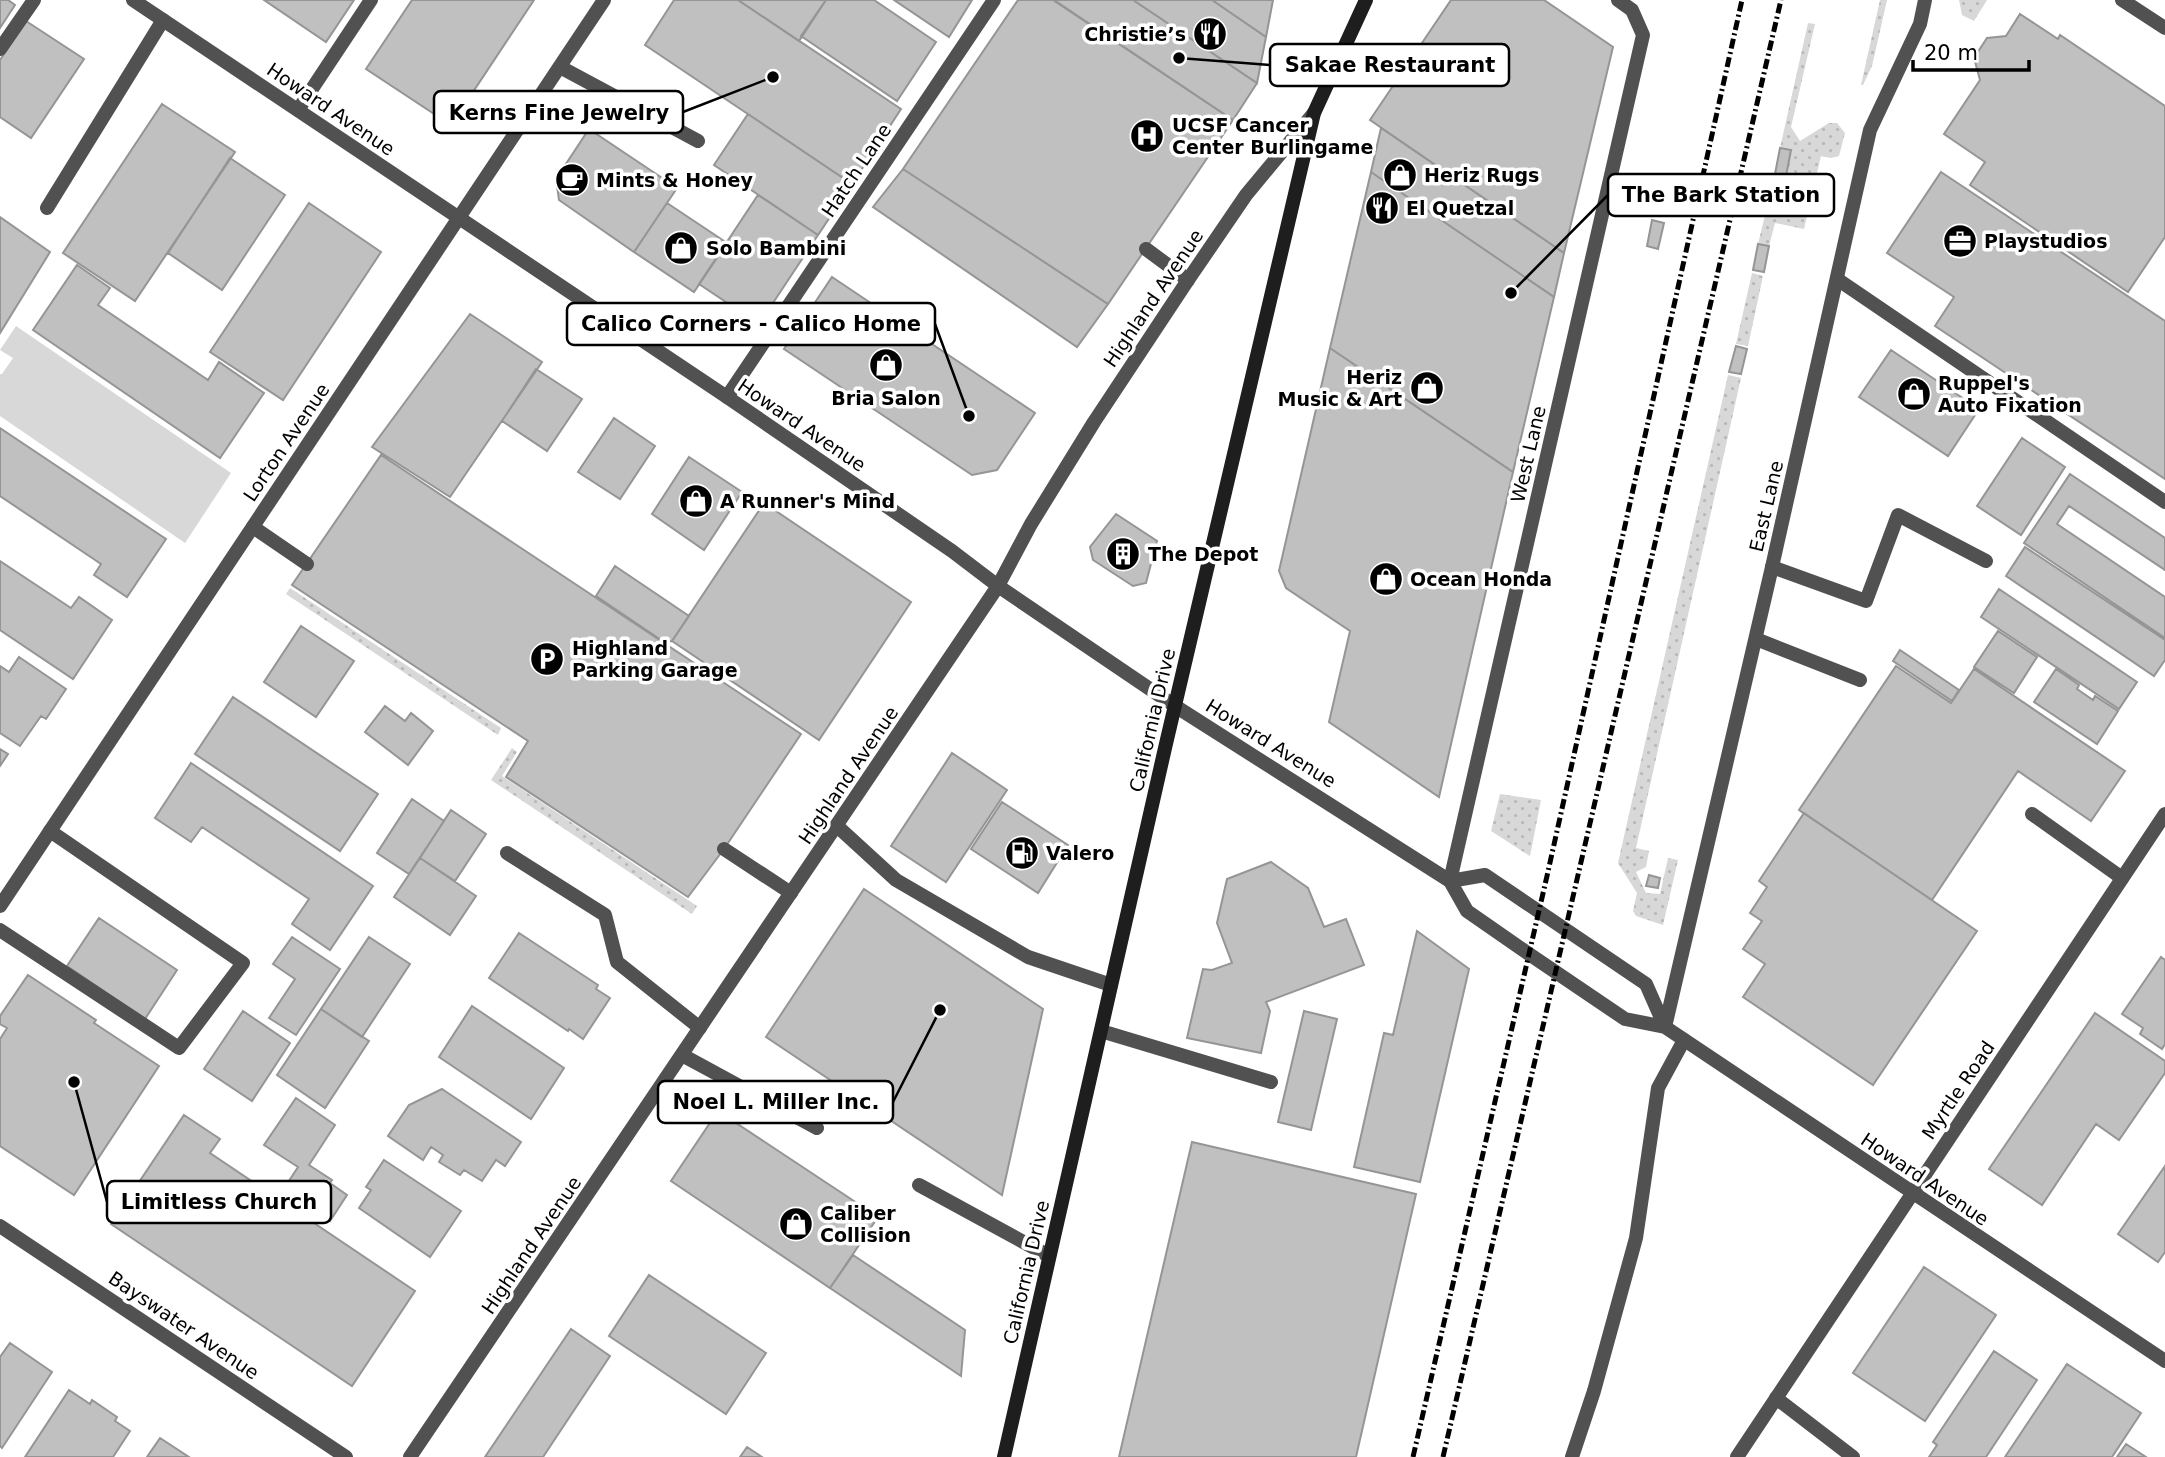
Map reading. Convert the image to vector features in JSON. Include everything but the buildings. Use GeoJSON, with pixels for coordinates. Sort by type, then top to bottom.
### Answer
{"type":"FeatureCollection","features":[{"type":"Feature","properties":{"kind":"main road","name":"California Drive"},"geometry":{"type":"LineString","coordinates":[[1004,1457],[1175,706],[1314,113],[1366,0]]}},
{"type":"Feature","properties":{"kind":"street"},"geometry":{"type":"LineString","coordinates":[[0,49],[34,0]]}},
{"type":"Feature","properties":{"kind":"street","name":"Howard Avenue"},"geometry":{"type":"LineString","coordinates":[[133,0],[727,397],[1175,706],[1450,881],[1467,911],[1625,1019],[1665,1027],[2165,1361]]}},
{"type":"Feature","properties":{"kind":"street"},"geometry":{"type":"LineString","coordinates":[[298,110],[371,0]]}},
{"type":"Feature","properties":{"kind":"street","name":"Lorton Avenue"},"geometry":{"type":"LineString","coordinates":[[0,906],[604,0]]}},
{"type":"Feature","properties":{"kind":"street","name":"Hatch Lane"},"geometry":{"type":"LineString","coordinates":[[727,397],[994,0]]}},
{"type":"Feature","properties":{"kind":"street","name":"West Lane"},"geometry":{"type":"LineString","coordinates":[[1450,881],[1643,36],[1632,10],[1618,0]]}},
{"type":"Feature","properties":{"kind":"street","name":"East Lane"},"geometry":{"type":"LineString","coordinates":[[1665,1027],[1756,639],[1870,130],[1920,24],[1925,0]]}},
{"type":"Feature","properties":{"kind":"street"},"geometry":{"type":"LineString","coordinates":[[2122,0],[2165,28]]}},
{"type":"Feature","properties":{"kind":"street"},"geometry":{"type":"LineString","coordinates":[[47,208],[163,20]]}},
{"type":"Feature","properties":{"kind":"street"},"geometry":{"type":"LineString","coordinates":[[559,67],[698,141]]}},
{"type":"Feature","properties":{"kind":"street","name":"Highland Avenue"},"geometry":{"type":"LineString","coordinates":[[410,1457],[998,586],[1031,524],[1094,422],[1188,280],[1246,195],[1314,113]]}},
{"type":"Feature","properties":{"kind":"street"},"geometry":{"type":"LineString","coordinates":[[1146,249],[1188,280]]}},
{"type":"Feature","properties":{"kind":"street"},"geometry":{"type":"LineString","coordinates":[[1837,279],[2165,502]]}},
{"type":"Feature","properties":{"kind":"street"},"geometry":{"type":"LineString","coordinates":[[1772,567],[1867,601],[1898,515],[1986,561]]}},
{"type":"Feature","properties":{"kind":"street"},"geometry":{"type":"LineString","coordinates":[[253,527],[307,564]]}},
{"type":"Feature","properties":{"kind":"street"},"geometry":{"type":"LineString","coordinates":[[1756,639],[1860,680]]}},
{"type":"Feature","properties":{"kind":"street"},"geometry":{"type":"LineString","coordinates":[[2032,814],[2122,878]]}},
{"type":"Feature","properties":{"kind":"street","name":"Myrtle Road"},"geometry":{"type":"LineString","coordinates":[[1737,1457],[2165,814]]}},
{"type":"Feature","properties":{"kind":"street"},"geometry":{"type":"LineString","coordinates":[[836,826],[896,880],[1028,957],[1111,985]]}},
{"type":"Feature","properties":{"kind":"street"},"geometry":{"type":"LineString","coordinates":[[0,930],[179,1048],[243,963],[50,831]]}},
{"type":"Feature","properties":{"kind":"street"},"geometry":{"type":"LineString","coordinates":[[724,849],[791,893]]}},
{"type":"Feature","properties":{"kind":"street"},"geometry":{"type":"LineString","coordinates":[[507,853],[605,915],[617,962],[700,1028]]}},
{"type":"Feature","properties":{"kind":"street"},"geometry":{"type":"LineString","coordinates":[[1450,881],[1485,875],[1577,936],[1646,984],[1665,1027]]}},
{"type":"Feature","properties":{"kind":"street"},"geometry":{"type":"LineString","coordinates":[[1101,1031],[1272,1082]]}},
{"type":"Feature","properties":{"kind":"street"},"geometry":{"type":"LineString","coordinates":[[1572,1457],[1594,1391],[1636,1238],[1658,1087],[1684,1040]]}},
{"type":"Feature","properties":{"kind":"street"},"geometry":{"type":"LineString","coordinates":[[682,1055],[817,1128]]}},
{"type":"Feature","properties":{"kind":"street"},"geometry":{"type":"LineString","coordinates":[[919,1185],[1049,1256]]}},
{"type":"Feature","properties":{"kind":"street","name":"Bayswater Avenue"},"geometry":{"type":"LineString","coordinates":[[0,1226],[346,1457]]}},
{"type":"Feature","properties":{"kind":"street"},"geometry":{"type":"LineString","coordinates":[[1776,1398],[1853,1457]]}},
{"type":"Feature","properties":{"kind":"shaded area"},"geometry":{"type":"Polygon","coordinates":[[[1880,0],[1887,0],[1872,66],[1861,85],[1880,0]]]}},
{"type":"Feature","properties":{"kind":"shaded area"},"geometry":{"type":"Polygon","coordinates":[[[1959,0],[1987,0],[1974,21],[1962,15],[1959,0]]]}},
{"type":"Feature","properties":{"kind":"shaded area"},"geometry":{"type":"Polygon","coordinates":[[[1808,23],[1815,24],[1791,127],[1800,141],[1829,123],[1837,123],[1845,133],[1839,156],[1821,156],[1804,229],[1775,223],[1769,246],[1758,244],[1775,174],[1786,176],[1791,151],[1780,148],[1808,23]]]}},
{"type":"Feature","properties":{"kind":"shaded area"},"geometry":{"type":"Polygon","coordinates":[[[1752,273],[1763,276],[1748,346],[1736,344],[1752,273]]]}},
{"type":"Feature","properties":{"kind":"shaded area"},"geometry":{"type":"Polygon","coordinates":[[[16,326],[231,473],[185,543],[0,416],[0,374],[13,358],[0,350],[16,326]]]}},
{"type":"Feature","properties":{"kind":"shaded area"},"geometry":{"type":"Polygon","coordinates":[[[1728,375],[1741,378],[1636,848],[1649,851],[1646,867],[1636,872],[1646,893],[1660,894],[1668,858],[1678,860],[1663,925],[1636,916],[1633,911],[1637,893],[1618,863],[1728,375]]]}},
{"type":"Feature","properties":{"kind":"shaded area"},"geometry":{"type":"Polygon","coordinates":[[[290,588],[501,728],[498,735],[286,594],[290,588]]]}},
{"type":"Feature","properties":{"kind":"shaded area"},"geometry":{"type":"Polygon","coordinates":[[[512,748],[517,752],[502,776],[697,906],[692,914],[491,780],[512,748]]]}},
{"type":"Feature","properties":{"kind":"shaded area"},"geometry":{"type":"Polygon","coordinates":[[[1500,794],[1541,800],[1530,856],[1491,831],[1500,794]]]}},
{"type":"Feature","properties":{"kind":"railway"},"geometry":{"type":"LineString","coordinates":[[1413,1457],[1547,876],[1742,0]]}},
{"type":"Feature","properties":{"kind":"railway"},"geometry":{"type":"LineString","coordinates":[[1443,1457],[1781,0]]}},
{"type":"Feature","properties":{"kind":"place","name":"Christie’s"},"geometry":{"type":"Point","coordinates":[1210,34]}},
{"type":"Feature","properties":{"kind":"place","name":"Sakae Restaurant"},"geometry":{"type":"Point","coordinates":[1179,58]}},
{"type":"Feature","properties":{"kind":"place","name":"Kerns Fine Jewelry"},"geometry":{"type":"Point","coordinates":[773,77]}},
{"type":"Feature","properties":{"kind":"place","name":"UCSF Cancer Center Burlingame"},"geometry":{"type":"Point","coordinates":[1147,136]}},
{"type":"Feature","properties":{"kind":"place","name":"Heriz Rugs"},"geometry":{"type":"Point","coordinates":[1400,175]}},
{"type":"Feature","properties":{"kind":"place","name":"Mints & Honey"},"geometry":{"type":"Point","coordinates":[572,180]}},
{"type":"Feature","properties":{"kind":"place","name":"El Quetzal"},"geometry":{"type":"Point","coordinates":[1382,208]}},
{"type":"Feature","properties":{"kind":"place","name":"Playstudios"},"geometry":{"type":"Point","coordinates":[1960,241]}},
{"type":"Feature","properties":{"kind":"place","name":"Solo Bambini"},"geometry":{"type":"Point","coordinates":[681,248]}},
{"type":"Feature","properties":{"kind":"place","name":"The Bark Station"},"geometry":{"type":"Point","coordinates":[1511,293]}},
{"type":"Feature","properties":{"kind":"place","name":"Bria Salon"},"geometry":{"type":"Point","coordinates":[886,365]}},
{"type":"Feature","properties":{"kind":"place","name":"Heriz Music & Art"},"geometry":{"type":"Point","coordinates":[1427,388]}},
{"type":"Feature","properties":{"kind":"place","name":"Ruppel's Auto Fixation"},"geometry":{"type":"Point","coordinates":[1914,394]}},
{"type":"Feature","properties":{"kind":"place","name":"Calico Corners - Calico Home"},"geometry":{"type":"Point","coordinates":[969,416]}},
{"type":"Feature","properties":{"kind":"place","name":"A Runner's Mind"},"geometry":{"type":"Point","coordinates":[696,501]}},
{"type":"Feature","properties":{"kind":"place","name":"The Depot"},"geometry":{"type":"Point","coordinates":[1123,554]}},
{"type":"Feature","properties":{"kind":"place","name":"Ocean Honda"},"geometry":{"type":"Point","coordinates":[1386,579]}},
{"type":"Feature","properties":{"kind":"place","name":"Highland Parking Garage"},"geometry":{"type":"Point","coordinates":[547,659]}},
{"type":"Feature","properties":{"kind":"place","name":"Valero"},"geometry":{"type":"Point","coordinates":[1022,853]}},
{"type":"Feature","properties":{"kind":"place","name":"Noel L. Miller Inc."},"geometry":{"type":"Point","coordinates":[940,1010]}},
{"type":"Feature","properties":{"kind":"place","name":"Limitless Church"},"geometry":{"type":"Point","coordinates":[74,1082]}},
{"type":"Feature","properties":{"kind":"place","name":"Caliber Collision"},"geometry":{"type":"Point","coordinates":[796,1224]}}]}
